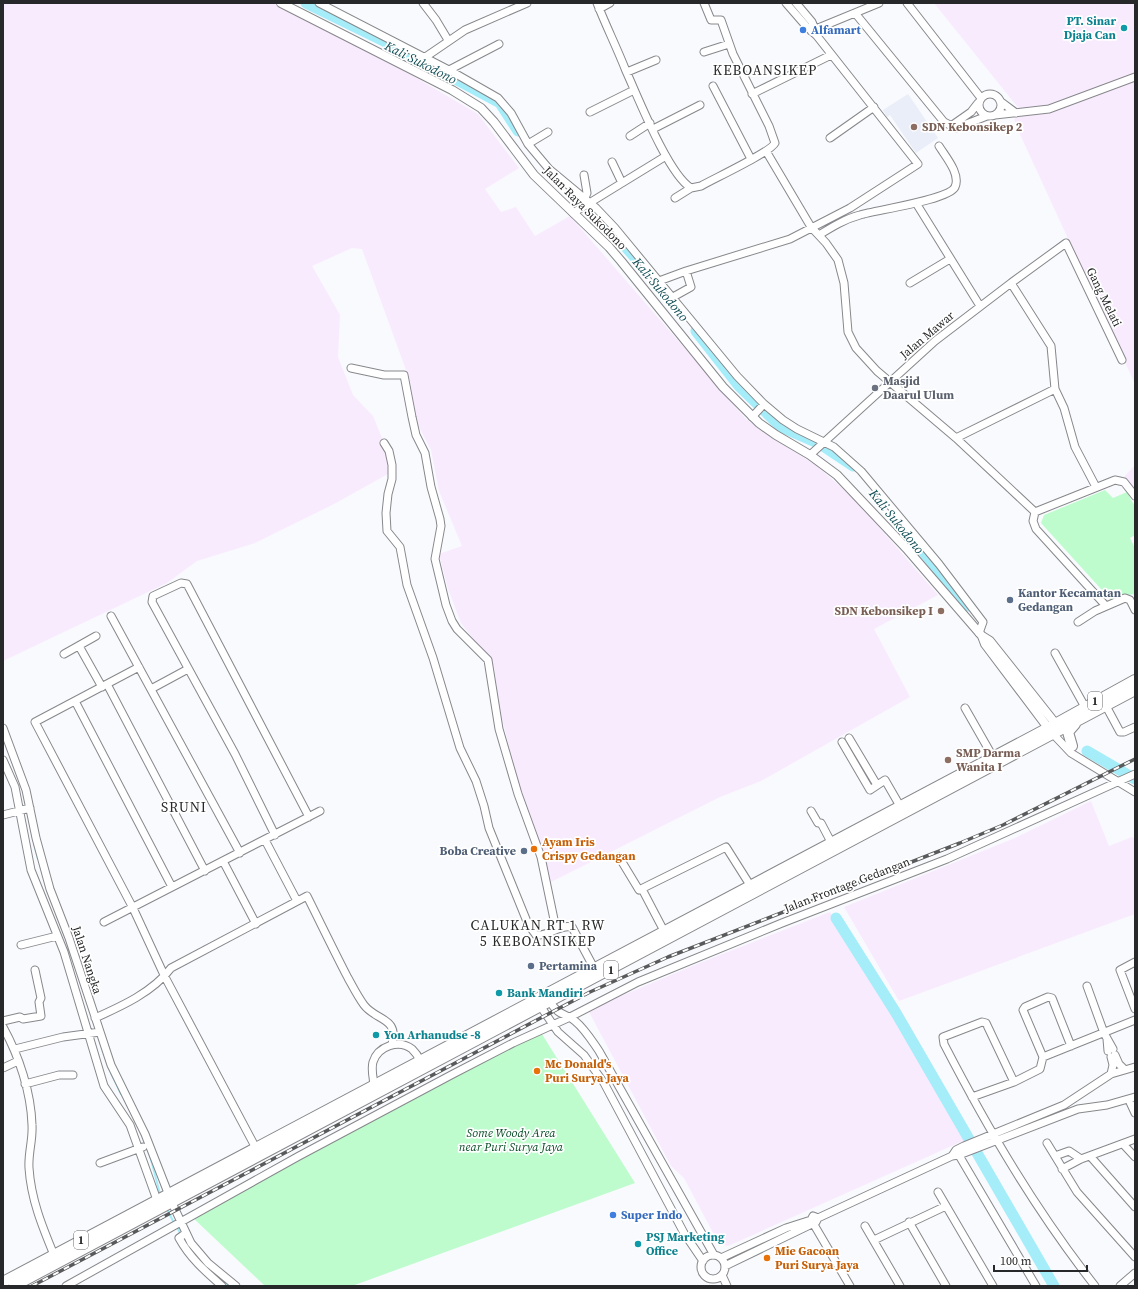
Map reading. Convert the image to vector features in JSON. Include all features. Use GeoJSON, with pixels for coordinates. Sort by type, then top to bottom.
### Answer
{"type":"FeatureCollection","features":[{"type":"Feature","properties":{"kind":"highway","name":"1"},"geometry":{"type":"LineString","coordinates":[[3,1282],[164,1200],[260,1156],[543,1000],[1055,729],[1086,707],[1135,680]]}},
{"type":"Feature","properties":{"kind":"highway","name":"1"},"geometry":{"type":"LineString","coordinates":[[14,1286],[255,1147],[420,1060],[543,1000],[594,968],[993,757],[1055,729],[1080,721],[1135,690]]}},
{"type":"Feature","properties":{"kind":"highway"},"geometry":{"type":"LineString","coordinates":[[1072,746],[1068,732],[1080,721]]}},
{"type":"Feature","properties":{"kind":"main road","name":"Jalan Raya Sukodono"},"geometry":{"type":"LineString","coordinates":[[281,3],[471,101],[488,114],[534,175],[575,212],[609,247],[723,387],[776,435],[812,452],[859,497],[980,634],[990,641],[1055,729]]}},
{"type":"Feature","properties":{"kind":"street"},"geometry":{"type":"LineString","coordinates":[[319,3],[449,70],[493,95],[505,104],[528,144],[549,169],[615,228],[737,376],[764,405],[797,429],[840,452],[861,472],[939,564],[982,622],[980,634]]}},
{"type":"Feature","properties":{"kind":"street"},"geometry":{"type":"LineString","coordinates":[[423,3],[436,20],[448,40]]}},
{"type":"Feature","properties":{"kind":"street"},"geometry":{"type":"LineString","coordinates":[[424,58],[448,40],[465,30],[527,3]]}},
{"type":"Feature","properties":{"kind":"street"},"geometry":{"type":"LineString","coordinates":[[610,3],[598,6],[634,90],[666,156],[683,182],[691,188]]}},
{"type":"Feature","properties":{"kind":"street"},"geometry":{"type":"LineString","coordinates":[[675,198],[691,188],[701,186],[766,151],[774,145],[773,136],[729,44],[721,20],[711,20],[704,3]]}},
{"type":"Feature","properties":{"kind":"street"},"geometry":{"type":"LineString","coordinates":[[786,3],[815,32],[831,55],[918,164],[814,230]]}},
{"type":"Feature","properties":{"kind":"street"},"geometry":{"type":"LineString","coordinates":[[796,3],[812,22],[815,32]]}},
{"type":"Feature","properties":{"kind":"street"},"geometry":{"type":"LineString","coordinates":[[815,32],[879,3]]}},
{"type":"Feature","properties":{"kind":"street"},"geometry":{"type":"LineString","coordinates":[[907,3],[980,100],[979,109],[982,114],[988,116]]}},
{"type":"Feature","properties":{"kind":"street"},"geometry":{"type":"LineString","coordinates":[[855,13],[940,119],[956,128],[988,116],[1049,109],[1135,78]]}},
{"type":"Feature","properties":{"kind":"street"},"geometry":{"type":"LineString","coordinates":[[449,70],[499,44]]}},
{"type":"Feature","properties":{"kind":"street"},"geometry":{"type":"LineString","coordinates":[[704,52],[729,44]]}},
{"type":"Feature","properties":{"kind":"street"},"geometry":{"type":"LineString","coordinates":[[752,94],[831,55]]}},
{"type":"Feature","properties":{"kind":"street"},"geometry":{"type":"LineString","coordinates":[[627,72],[656,60]]}},
{"type":"Feature","properties":{"kind":"street"},"geometry":{"type":"LineString","coordinates":[[713,86],[751,159]]}},
{"type":"Feature","properties":{"kind":"street"},"geometry":{"type":"LineString","coordinates":[[590,112],[634,90]]}},
{"type":"Feature","properties":{"kind":"street"},"geometry":{"type":"LineString","coordinates":[[951,126],[971,112],[986,94],[997,96],[1000,101],[1016,112]]}},
{"type":"Feature","properties":{"kind":"street"},"geometry":{"type":"LineString","coordinates":[[995,115],[999,111],[1000,101]]}},
{"type":"Feature","properties":{"kind":"street"},"geometry":{"type":"LineString","coordinates":[[630,136],[700,105]]}},
{"type":"Feature","properties":{"kind":"street"},"geometry":{"type":"LineString","coordinates":[[830,138],[874,107]]}},
{"type":"Feature","properties":{"kind":"street"},"geometry":{"type":"LineString","coordinates":[[528,144],[548,132]]}},
{"type":"Feature","properties":{"kind":"street"},"geometry":{"type":"LineString","coordinates":[[659,281],[860,215],[946,195],[954,188],[956,178],[939,146]]}},
{"type":"Feature","properties":{"kind":"street"},"geometry":{"type":"LineString","coordinates":[[766,151],[814,230],[838,260],[842,272],[846,319],[852,341],[866,360],[889,382],[956,438],[1035,512]]}},
{"type":"Feature","properties":{"kind":"street"},"geometry":{"type":"LineString","coordinates":[[575,212],[587,202],[666,156]]}},
{"type":"Feature","properties":{"kind":"street"},"geometry":{"type":"LineString","coordinates":[[612,162],[622,183]]}},
{"type":"Feature","properties":{"kind":"street"},"geometry":{"type":"LineString","coordinates":[[584,175],[587,202]]}},
{"type":"Feature","properties":{"kind":"street"},"geometry":{"type":"LineString","coordinates":[[916,203],[980,306]]}},
{"type":"Feature","properties":{"kind":"street","name":"Jalan Mawar"},"geometry":{"type":"LineString","coordinates":[[812,452],[935,341],[1011,282],[1066,243]]}},
{"type":"Feature","properties":{"kind":"street","name":"Gang Melati"},"geometry":{"type":"LineString","coordinates":[[1066,243],[1122,360]]}},
{"type":"Feature","properties":{"kind":"street"},"geometry":{"type":"LineString","coordinates":[[910,283],[950,259]]}},
{"type":"Feature","properties":{"kind":"street"},"geometry":{"type":"LineString","coordinates":[[673,297],[691,287],[686,271]]}},
{"type":"Feature","properties":{"kind":"street"},"geometry":{"type":"LineString","coordinates":[[1011,282],[1051,346],[1056,389],[1064,408],[1075,447],[1096,487]]}},
{"type":"Feature","properties":{"kind":"street"},"geometry":{"type":"LineString","coordinates":[[352,368],[384,375],[404,375],[416,435],[424,452],[431,487],[440,519],[441,526],[435,560],[446,605],[452,621],[457,629],[488,660],[499,729],[518,794],[541,857],[556,929]]}},
{"type":"Feature","properties":{"kind":"street"},"geometry":{"type":"LineString","coordinates":[[956,438],[1056,389]]}},
{"type":"Feature","properties":{"kind":"street"},"geometry":{"type":"LineString","coordinates":[[754,416],[764,405]]}},
{"type":"Feature","properties":{"kind":"street"},"geometry":{"type":"LineString","coordinates":[[384,443],[389,452],[392,465],[392,479],[388,494],[386,513],[387,531],[400,547],[407,585],[433,658],[460,748],[476,781],[489,828],[528,924],[536,934],[542,936],[556,929],[572,926],[594,968]]}},
{"type":"Feature","properties":{"kind":"street"},"geometry":{"type":"LineString","coordinates":[[1035,512],[1115,480],[1120,480],[1135,496]]}},
{"type":"Feature","properties":{"kind":"street"},"geometry":{"type":"LineString","coordinates":[[1035,512],[1033,521],[1036,529],[1106,606]]}},
{"type":"Feature","properties":{"kind":"street"},"geometry":{"type":"LineString","coordinates":[[275,835],[235,754],[188,670],[151,598],[184,582],[187,584],[309,817]]}},
{"type":"Feature","properties":{"kind":"street"},"geometry":{"type":"LineString","coordinates":[[1078,622],[1106,606],[1125,598],[1130,600],[1135,610]]}},
{"type":"Feature","properties":{"kind":"street"},"geometry":{"type":"LineString","coordinates":[[111,616],[240,853]]}},
{"type":"Feature","properties":{"kind":"street"},"geometry":{"type":"LineString","coordinates":[[64,654],[96,636]]}},
{"type":"Feature","properties":{"kind":"street"},"geometry":{"type":"LineString","coordinates":[[79,646],[105,685],[205,871]]}},
{"type":"Feature","properties":{"kind":"street"},"geometry":{"type":"LineString","coordinates":[[1055,654],[1086,707]]}},
{"type":"Feature","properties":{"kind":"street"},"geometry":{"type":"LineString","coordinates":[[139,667],[35,722],[133,908],[165,977],[260,1156]]}},
{"type":"Feature","properties":{"kind":"street"},"geometry":{"type":"LineString","coordinates":[[151,689],[188,670]]}},
{"type":"Feature","properties":{"kind":"street"},"geometry":{"type":"LineString","coordinates":[[75,701],[172,887]]}},
{"type":"Feature","properties":{"kind":"street"},"geometry":{"type":"LineString","coordinates":[[1106,706],[1120,732],[1124,732],[1135,727]]}},
{"type":"Feature","properties":{"kind":"street"},"geometry":{"type":"LineString","coordinates":[[965,708],[993,757]]}},
{"type":"Feature","properties":{"kind":"street","name":"Jalan Nangka"},"geometry":{"type":"LineString","coordinates":[[3,728],[8,749],[20,769],[30,808],[40,858],[95,1018],[95,1033],[111,1065],[164,1200]]}},
{"type":"Feature","properties":{"kind":"street"},"geometry":{"type":"LineString","coordinates":[[1055,729],[1072,746],[1083,761]]}},
{"type":"Feature","properties":{"kind":"street"},"geometry":{"type":"LineString","coordinates":[[1055,729],[1071,753],[1135,792]]}},
{"type":"Feature","properties":{"kind":"street"},"geometry":{"type":"LineString","coordinates":[[849,738],[877,785]]}},
{"type":"Feature","properties":{"kind":"street"},"geometry":{"type":"LineString","coordinates":[[842,742],[870,790],[885,780],[900,806]]}},
{"type":"Feature","properties":{"kind":"street"},"geometry":{"type":"LineString","coordinates":[[3,760],[13,781],[21,811],[33,876],[95,1033],[104,1086],[144,1147],[164,1200],[183,1234],[197,1264],[222,1286]]}},
{"type":"Feature","properties":{"kind":"street","name":"Jalan Frontage Gedangan"},"geometry":{"type":"LineString","coordinates":[[70,1285],[299,1156],[439,1081],[638,982],[782,922],[947,859],[1131,776]]}},
{"type":"Feature","properties":{"kind":"street"},"geometry":{"type":"LineString","coordinates":[[3,815],[30,808]]}},
{"type":"Feature","properties":{"kind":"street"},"geometry":{"type":"LineString","coordinates":[[104,922],[320,811]]}},
{"type":"Feature","properties":{"kind":"street"},"geometry":{"type":"LineString","coordinates":[[811,811],[818,823],[821,823],[831,842]]}},
{"type":"Feature","properties":{"kind":"street"},"geometry":{"type":"LineString","coordinates":[[265,840],[297,901]]}},
{"type":"Feature","properties":{"kind":"street"},"geometry":{"type":"LineString","coordinates":[[619,857],[636,888],[642,889],[726,847],[750,885]]}},
{"type":"Feature","properties":{"kind":"street"},"geometry":{"type":"LineString","coordinates":[[30,859],[40,858]]}},
{"type":"Feature","properties":{"kind":"street"},"geometry":{"type":"LineString","coordinates":[[223,861],[256,924]]}},
{"type":"Feature","properties":{"kind":"street"},"geometry":{"type":"LineString","coordinates":[[642,889],[664,931]]}},
{"type":"Feature","properties":{"kind":"street"},"geometry":{"type":"LineString","coordinates":[[95,1018],[126,1002],[165,977],[171,968],[307,896],[362,1003],[370,1013],[389,1022],[394,1038],[392,1044]]}},
{"type":"Feature","properties":{"kind":"street"},"geometry":{"type":"LineString","coordinates":[[22,946],[57,936]]}},
{"type":"Feature","properties":{"kind":"street"},"geometry":{"type":"LineString","coordinates":[[1135,962],[1120,970],[1135,1009]]}},
{"type":"Feature","properties":{"kind":"street"},"geometry":{"type":"LineString","coordinates":[[3,1021],[20,1017],[25,1018],[41,1016],[39,1002],[41,998],[34,970]]}},
{"type":"Feature","properties":{"kind":"street"},"geometry":{"type":"LineString","coordinates":[[1087,986],[1112,1053],[1124,1069]]}},
{"type":"Feature","properties":{"kind":"street"},"geometry":{"type":"LineString","coordinates":[[972,1097],[1014,1082],[1040,1069],[1043,1057],[1023,1010],[1025,1007],[1048,996],[1052,998],[1071,1046]]}},
{"type":"Feature","properties":{"kind":"street"},"geometry":{"type":"LineString","coordinates":[[543,1000],[558,1013],[579,1025],[599,1051],[717,1256],[725,1266]]}},
{"type":"Feature","properties":{"kind":"street"},"geometry":{"type":"LineString","coordinates":[[543,1000],[553,1025],[563,1037],[584,1055],[604,1083],[684,1233],[703,1261]]}},
{"type":"Feature","properties":{"kind":"street"},"geometry":{"type":"LineString","coordinates":[[1043,1057],[1071,1046],[1106,1036],[1135,1020]]}},
{"type":"Feature","properties":{"kind":"street"},"geometry":{"type":"LineString","coordinates":[[1014,1082],[986,1023],[982,1022],[945,1036],[943,1041],[944,1044],[994,1137],[1055,1233],[1095,1286]]}},
{"type":"Feature","properties":{"kind":"street"},"geometry":{"type":"LineString","coordinates":[[3,1027],[15,1049],[31,1108],[32,1127],[28,1158],[34,1202],[54,1255]]}},
{"type":"Feature","properties":{"kind":"street"},"geometry":{"type":"LineString","coordinates":[[15,1049],[63,1037],[95,1033]]}},
{"type":"Feature","properties":{"kind":"street"},"geometry":{"type":"LineString","coordinates":[[374,1084],[372,1068],[373,1061],[380,1050],[392,1044],[403,1045],[412,1049],[420,1060]]}},
{"type":"Feature","properties":{"kind":"street"},"geometry":{"type":"LineString","coordinates":[[1111,1074],[1113,1065],[1112,1053]]}},
{"type":"Feature","properties":{"kind":"street"},"geometry":{"type":"LineString","coordinates":[[3,1068],[18,1061]]}},
{"type":"Feature","properties":{"kind":"street"},"geometry":{"type":"LineString","coordinates":[[1029,1123],[1074,1099],[1111,1074],[1135,1067]]}},
{"type":"Feature","properties":{"kind":"street"},"geometry":{"type":"LineString","coordinates":[[25,1084],[59,1075],[73,1075]]}},
{"type":"Feature","properties":{"kind":"street"},"geometry":{"type":"LineString","coordinates":[[717,1286],[714,1279],[704,1275],[701,1268],[703,1261],[707,1256],[717,1256],[786,1228],[814,1220],[979,1143],[1029,1123],[1078,1109],[1132,1098],[1135,1113]]}},
{"type":"Feature","properties":{"kind":"street"},"geometry":{"type":"LineString","coordinates":[[1074,1099],[1078,1109]]}},
{"type":"Feature","properties":{"kind":"street"},"geometry":{"type":"LineString","coordinates":[[1062,1169],[1081,1159],[1135,1139]]}},
{"type":"Feature","properties":{"kind":"street"},"geometry":{"type":"LineString","coordinates":[[1047,1143],[1077,1192],[1135,1257]]}},
{"type":"Feature","properties":{"kind":"street"},"geometry":{"type":"LineString","coordinates":[[1123,1144],[1135,1157]]}},
{"type":"Feature","properties":{"kind":"street"},"geometry":{"type":"LineString","coordinates":[[100,1163],[144,1147]]}},
{"type":"Feature","properties":{"kind":"street"},"geometry":{"type":"LineString","coordinates":[[1055,1156],[1069,1151],[1081,1159]]}},
{"type":"Feature","properties":{"kind":"street"},"geometry":{"type":"LineString","coordinates":[[956,1154],[1036,1286]]}},
{"type":"Feature","properties":{"kind":"street"},"geometry":{"type":"LineString","coordinates":[[1090,1156],[1135,1207]]}},
{"type":"Feature","properties":{"kind":"street"},"geometry":{"type":"LineString","coordinates":[[938,1192],[993,1286]]}},
{"type":"Feature","properties":{"kind":"street"},"geometry":{"type":"LineString","coordinates":[[874,1240],[909,1222],[946,1206]]}},
{"type":"Feature","properties":{"kind":"street"},"geometry":{"type":"LineString","coordinates":[[727,1286],[722,1275],[725,1266],[791,1236],[814,1220]]}},
{"type":"Feature","properties":{"kind":"street"},"geometry":{"type":"LineString","coordinates":[[814,1220],[850,1286]]}},
{"type":"Feature","properties":{"kind":"street"},"geometry":{"type":"LineString","coordinates":[[909,1222],[946,1286]]}},
{"type":"Feature","properties":{"kind":"street"},"geometry":{"type":"LineString","coordinates":[[865,1226],[900,1286]]}},
{"type":"Feature","properties":{"kind":"street"},"geometry":{"type":"LineString","coordinates":[[183,1234],[197,1251],[236,1286]]}},
{"type":"Feature","properties":{"kind":"street"},"geometry":{"type":"LineString","coordinates":[[1120,1286],[1135,1273]]}},
{"type":"Feature","properties":{"kind":"street"},"geometry":{"type":"LineString","coordinates":[[714,1279],[722,1275]]}},
{"type":"Feature","properties":{"kind":"shaded area"},"geometry":{"type":"Polygon","coordinates":[[[3,3],[273,3],[396,66],[478,114],[519,168],[485,189],[501,212],[516,207],[535,236],[570,216],[746,419],[780,443],[814,464],[853,497],[938,595],[874,629],[910,697],[761,781],[720,797],[549,883],[513,763],[499,706],[494,666],[461,623],[448,589],[439,554],[462,546],[439,491],[431,450],[417,423],[410,381],[362,249],[352,248],[312,266],[340,315],[338,357],[353,395],[373,416],[395,470],[334,504],[255,543],[197,561],[167,583],[3,661],[3,3]]]}},
{"type":"Feature","properties":{"kind":"shaded area"},"geometry":{"type":"Polygon","coordinates":[[[934,3],[1135,3],[1135,384],[1018,130],[1014,119],[1024,115],[934,3]]]}},
{"type":"Feature","properties":{"kind":"shaded area","name":"SDN Kebonsikep 2"},"geometry":{"type":"Polygon","coordinates":[[[908,94],[938,138],[916,153],[890,115],[887,117],[883,110],[908,94]]]}},
{"type":"Feature","properties":{"kind":"shaded area"},"geometry":{"type":"Polygon","coordinates":[[[1135,465],[1135,492],[1124,477],[1135,465]]]}},
{"type":"Feature","properties":{"kind":"shaded area"},"geometry":{"type":"Polygon","coordinates":[[[1091,801],[1109,846],[1132,837],[1135,839],[1135,914],[899,1001],[844,907],[1015,838],[1091,801]]]}},
{"type":"Feature","properties":{"kind":"shaded area"},"geometry":{"type":"Polygon","coordinates":[[[830,912],[895,1015],[965,1140],[728,1246],[719,1244],[684,1178],[671,1166],[588,1010],[697,964],[830,912]]]}},
{"type":"Feature","properties":{"kind":"green space"},"geometry":{"type":"Polygon","coordinates":[[[1105,490],[1113,498],[1127,492],[1135,507],[1135,535],[1130,538],[1135,548],[1135,597],[1133,594],[1111,600],[1041,523],[1044,515],[1105,490]]]}},
{"type":"Feature","properties":{"kind":"green space","name":"Some Woody Area near Puri Surya Jaya"},"geometry":{"type":"Polygon","coordinates":[[[540,1031],[635,1183],[352,1286],[265,1286],[191,1216],[540,1031]]]}},
{"type":"Feature","properties":{"kind":"waterway","name":"Kali Sukodono"},"geometry":{"type":"LineString","coordinates":[[306,3],[388,43],[500,103],[518,131]]}},
{"type":"Feature","properties":{"kind":"waterway","name":"Kali Sukodono"},"geometry":{"type":"LineString","coordinates":[[579,198],[596,213],[638,261]]}},
{"type":"Feature","properties":{"kind":"waterway","name":"Kali Sukodono"},"geometry":{"type":"LineString","coordinates":[[696,331],[739,386],[781,427],[820,444],[853,466]]}},
{"type":"Feature","properties":{"kind":"waterway","name":"Kali Sukodono"},"geometry":{"type":"LineString","coordinates":[[906,530],[967,606]]}},
{"type":"Feature","properties":{"kind":"waterway"},"geometry":{"type":"LineString","coordinates":[[1087,751],[1135,779]]}},
{"type":"Feature","properties":{"kind":"waterway"},"geometry":{"type":"LineString","coordinates":[[34,844],[38,859]]}},
{"type":"Feature","properties":{"kind":"waterway"},"geometry":{"type":"LineString","coordinates":[[836,918],[896,1013],[1054,1286]]}},
{"type":"Feature","properties":{"kind":"waterway"},"geometry":{"type":"LineString","coordinates":[[111,1073],[121,1094]]}},
{"type":"Feature","properties":{"kind":"waterway"},"geometry":{"type":"LineString","coordinates":[[149,1152],[160,1194]]}},
{"type":"Feature","properties":{"kind":"waterway"},"geometry":{"type":"LineString","coordinates":[[167,1209],[174,1223]]}},
{"type":"Feature","properties":{"kind":"waterway"},"geometry":{"type":"LineString","coordinates":[[177,1227],[181,1235]]}},
{"type":"Feature","properties":{"kind":"waterway"},"geometry":{"type":"LineString","coordinates":[[184,1241],[207,1268]]}},
{"type":"Feature","properties":{"kind":"waterway"},"geometry":{"type":"LineString","coordinates":[[224,1283],[228,1286]]}},
{"type":"Feature","properties":{"kind":"railway"},"geometry":{"type":"LineString","coordinates":[[32,1286],[590,992],[668,957],[1003,825],[1135,759]]}},
{"type":"Feature","properties":{"kind":"place","name":"PT. Sinar Djaja Can"},"geometry":{"type":"Point","coordinates":[1124,28]}},
{"type":"Feature","properties":{"kind":"place","name":"Alfamart"},"geometry":{"type":"Point","coordinates":[803,30]}},
{"type":"Feature","properties":{"kind":"place","name":"SDN Kebonsikep 2"},"geometry":{"type":"Point","coordinates":[914,127]}},
{"type":"Feature","properties":{"kind":"place","name":"Masjid Daarul Ulum"},"geometry":{"type":"Point","coordinates":[875,388]}},
{"type":"Feature","properties":{"kind":"place","name":"Kantor Kecamatan Gedangan"},"geometry":{"type":"Point","coordinates":[1010,600]}},
{"type":"Feature","properties":{"kind":"place","name":"SDN Kebonsikep I"},"geometry":{"type":"Point","coordinates":[941,611]}},
{"type":"Feature","properties":{"kind":"place","name":"SMP Darma Wanita I"},"geometry":{"type":"Point","coordinates":[948,760]}},
{"type":"Feature","properties":{"kind":"place","name":"Ayam Iris Crispy Gedangan"},"geometry":{"type":"Point","coordinates":[534,849]}},
{"type":"Feature","properties":{"kind":"place","name":"Boba Creative"},"geometry":{"type":"Point","coordinates":[524,851]}},
{"type":"Feature","properties":{"kind":"place","name":"Pertamina"},"geometry":{"type":"Point","coordinates":[531,966]}},
{"type":"Feature","properties":{"kind":"place","name":"Bank Mandiri"},"geometry":{"type":"Point","coordinates":[499,993]}},
{"type":"Feature","properties":{"kind":"place","name":"Yon Arhanudse -8"},"geometry":{"type":"Point","coordinates":[376,1035]}},
{"type":"Feature","properties":{"kind":"place","name":"Mc Donald's Puri Surya Jaya"},"geometry":{"type":"Point","coordinates":[537,1071]}},
{"type":"Feature","properties":{"kind":"place","name":"Super Indo"},"geometry":{"type":"Point","coordinates":[613,1215]}},
{"type":"Feature","properties":{"kind":"place","name":"PSJ Marketing Office"},"geometry":{"type":"Point","coordinates":[638,1244]}},
{"type":"Feature","properties":{"kind":"place","name":"Mie Gacoan Puri Surya Jaya"},"geometry":{"type":"Point","coordinates":[767,1258]}},
{"type":"Feature","properties":{"kind":"district","name":"KEBOANSIKEP"},"geometry":{"type":"Point","coordinates":[765,70]}},
{"type":"Feature","properties":{"kind":"district","name":"SRUNI"},"geometry":{"type":"Point","coordinates":[184,807]}},
{"type":"Feature","properties":{"kind":"district","name":"CALUKAN RT 1 RW 5 KEBOANSIKEP"},"geometry":{"type":"Point","coordinates":[538,934]}}]}
